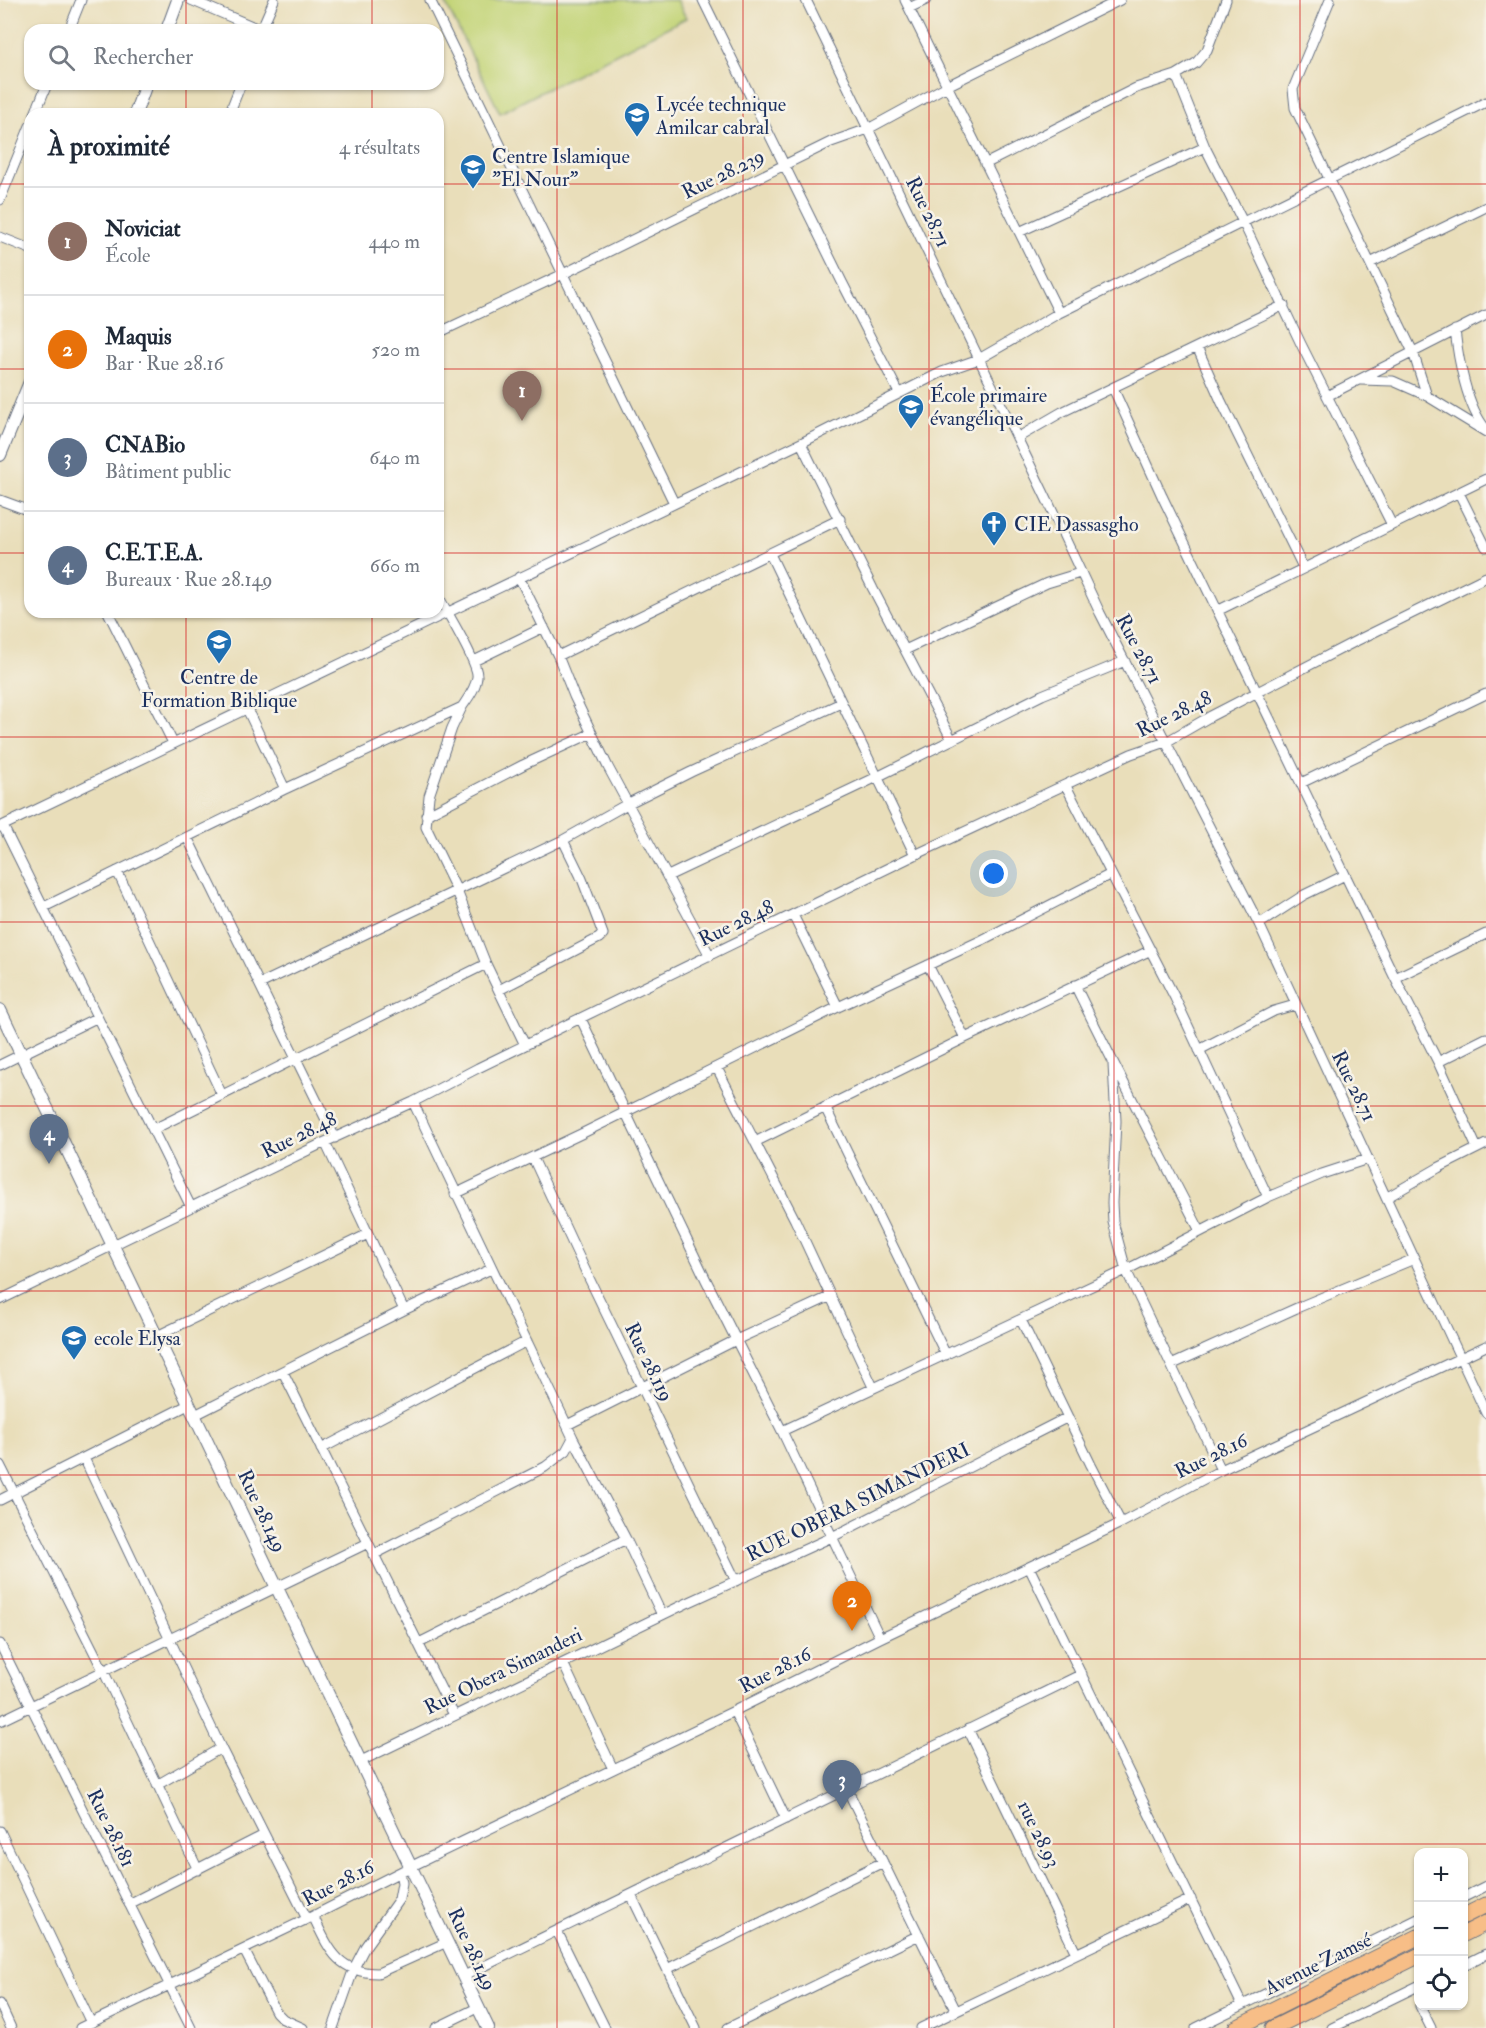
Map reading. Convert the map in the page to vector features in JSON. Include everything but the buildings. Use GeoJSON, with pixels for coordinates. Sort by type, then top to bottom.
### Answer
{"type":"FeatureCollection","features":[{"type":"Feature","properties":{"kind":"highway"},"geometry":{"type":"LineString","coordinates":[[1468,1914],[1486,1905]]}},
{"type":"Feature","properties":{"kind":"highway"},"geometry":{"type":"LineString","coordinates":[[1468,1932],[1486,1923]]}},
{"type":"Feature","properties":{"kind":"highway","name":"Avenue Zamsé"},"geometry":{"type":"LineString","coordinates":[[1236,2028],[1414,1939]]}},
{"type":"Feature","properties":{"kind":"highway","name":"Avenue Zamsé"},"geometry":{"type":"LineString","coordinates":[[1273,2028],[1414,1958]]}},
{"type":"Feature","properties":{"kind":"street"},"geometry":{"type":"LineString","coordinates":[[71,24],[81,0]]}},
{"type":"Feature","properties":{"kind":"street"},"geometry":{"type":"LineString","coordinates":[[169,24],[178,0]]}},
{"type":"Feature","properties":{"kind":"street"},"geometry":{"type":"LineString","coordinates":[[191,0],[247,24]]}},
{"type":"Feature","properties":{"kind":"street"},"geometry":{"type":"LineString","coordinates":[[264,24],[274,0]]}},
{"type":"Feature","properties":{"kind":"street"},"geometry":{"type":"LineString","coordinates":[[430,0],[442,24]]}},
{"type":"Feature","properties":{"kind":"street"},"geometry":{"type":"LineString","coordinates":[[703,0],[783,165],[899,393]]}},
{"type":"Feature","properties":{"kind":"street","name":"Rue 28.71"},"geometry":{"type":"LineString","coordinates":[[806,0],[1080,573],[1259,924],[1486,1413]]}},
{"type":"Feature","properties":{"kind":"street"},"geometry":{"type":"LineString","coordinates":[[926,0],[907,4],[1059,313]]}},
{"type":"Feature","properties":{"kind":"street","name":"Rue 28.239"},"geometry":{"type":"LineString","coordinates":[[444,330],[831,142],[868,129],[947,86],[1120,0]]}},
{"type":"Feature","properties":{"kind":"street"},"geometry":{"type":"LineString","coordinates":[[985,164],[1136,88],[1176,75],[1196,63],[1207,50],[1226,0]]}},
{"type":"Feature","properties":{"kind":"street"},"geometry":{"type":"LineString","coordinates":[[1330,0],[1293,89],[1295,108],[1413,352],[1428,396]]}},
{"type":"Feature","properties":{"kind":"street"},"geometry":{"type":"LineString","coordinates":[[444,29],[674,503]]}},
{"type":"Feature","properties":{"kind":"street"},"geometry":{"type":"LineString","coordinates":[[1176,75],[1205,147],[1392,525]]}},
{"type":"Feature","properties":{"kind":"street"},"geometry":{"type":"LineString","coordinates":[[37,108],[45,90]]}},
{"type":"Feature","properties":{"kind":"street"},"geometry":{"type":"LineString","coordinates":[[137,108],[144,90]]}},
{"type":"Feature","properties":{"kind":"street"},"geometry":{"type":"LineString","coordinates":[[231,108],[239,90]]}},
{"type":"Feature","properties":{"kind":"street"},"geometry":{"type":"LineString","coordinates":[[444,614],[801,443],[942,372],[979,359],[1029,328],[1486,102]]}},
{"type":"Feature","properties":{"kind":"street"},"geometry":{"type":"LineString","coordinates":[[0,200],[24,141]]}},
{"type":"Feature","properties":{"kind":"street"},"geometry":{"type":"LineString","coordinates":[[1019,232],[1205,147]]}},
{"type":"Feature","properties":{"kind":"street"},"geometry":{"type":"LineString","coordinates":[[1370,263],[1486,207]]}},
{"type":"Feature","properties":{"kind":"street"},"geometry":{"type":"LineString","coordinates":[[0,237],[24,247]]}},
{"type":"Feature","properties":{"kind":"street"},"geometry":{"type":"LineString","coordinates":[[1017,438],[1062,412],[1284,305]]}},
{"type":"Feature","properties":{"kind":"street"},"geometry":{"type":"LineString","coordinates":[[1327,396],[1486,315]]}},
{"type":"Feature","properties":{"kind":"street"},"geometry":{"type":"LineString","coordinates":[[1455,330],[1459,359],[1474,413],[1486,431]]}},
{"type":"Feature","properties":{"kind":"street"},"geometry":{"type":"LineString","coordinates":[[1197,347],[1221,401],[1303,567]]}},
{"type":"Feature","properties":{"kind":"street"},"geometry":{"type":"LineString","coordinates":[[1358,380],[1393,381],[1428,396],[1486,431]]}},
{"type":"Feature","properties":{"kind":"street"},"geometry":{"type":"LineString","coordinates":[[1113,388],[1162,496],[1395,978],[1438,1062],[1477,1148]]}},
{"type":"Feature","properties":{"kind":"street"},"geometry":{"type":"LineString","coordinates":[[0,455],[24,397]]}},
{"type":"Feature","properties":{"kind":"street"},"geometry":{"type":"LineString","coordinates":[[801,443],[952,740]]}},
{"type":"Feature","properties":{"kind":"street"},"geometry":{"type":"LineString","coordinates":[[1219,610],[1486,479]]}},
{"type":"Feature","properties":{"kind":"street"},"geometry":{"type":"LineString","coordinates":[[1459,493],[1486,547]]}},
{"type":"Feature","properties":{"kind":"street"},"geometry":{"type":"LineString","coordinates":[[0,500],[24,509]]}},
{"type":"Feature","properties":{"kind":"street"},"geometry":{"type":"LineString","coordinates":[[558,656],[840,519]]}},
{"type":"Feature","properties":{"kind":"street"},"geometry":{"type":"LineString","coordinates":[[770,554],[915,855]]}},
{"type":"Feature","properties":{"kind":"street"},"geometry":{"type":"LineString","coordinates":[[905,650],[1047,583],[1080,573]]}},
{"type":"Feature","properties":{"kind":"street","name":"Rue 28.48"},"geometry":{"type":"LineString","coordinates":[[1,1298],[413,1102],[915,855],[1131,754],[1166,742],[1356,640],[1486,577]]}},
{"type":"Feature","properties":{"kind":"street"},"geometry":{"type":"LineString","coordinates":[[519,578],[558,656],[608,767],[710,956]]}},
{"type":"Feature","properties":{"kind":"street"},"geometry":{"type":"LineString","coordinates":[[444,607],[474,661],[478,674],[474,689],[462,707],[440,762],[429,796],[426,827],[457,891],[486,964],[525,1045]]}},
{"type":"Feature","properties":{"kind":"street"},"geometry":{"type":"LineString","coordinates":[[111,618],[173,743]]}},
{"type":"Feature","properties":{"kind":"street"},"geometry":{"type":"LineString","coordinates":[[191,1207],[154,1129],[96,1018],[44,908],[1,827],[436,618]]}},
{"type":"Feature","properties":{"kind":"street"},"geometry":{"type":"LineString","coordinates":[[474,661],[544,627]]}},
{"type":"Feature","properties":{"kind":"street"},"geometry":{"type":"LineString","coordinates":[[668,876],[877,777],[1042,695],[1125,661]]}},
{"type":"Feature","properties":{"kind":"street"},"geometry":{"type":"LineString","coordinates":[[1301,783],[1486,694]]}},
{"type":"Feature","properties":{"kind":"street"},"geometry":{"type":"LineString","coordinates":[[260,984],[563,840],[629,803],[712,762],[842,704]]}},
{"type":"Feature","properties":{"kind":"street"},"geometry":{"type":"LineString","coordinates":[[44,908],[285,789],[462,707]]}},
{"type":"Feature","properties":{"kind":"street"},"geometry":{"type":"LineString","coordinates":[[246,709],[285,789]]}},
{"type":"Feature","properties":{"kind":"street"},"geometry":{"type":"LineString","coordinates":[[426,816],[523,765],[592,733]]}},
{"type":"Feature","properties":{"kind":"street"},"geometry":{"type":"LineString","coordinates":[[1066,786],[1151,950],[1268,1197]]}},
{"type":"Feature","properties":{"kind":"street"},"geometry":{"type":"LineString","coordinates":[[188,837],[335,1138]]}},
{"type":"Feature","properties":{"kind":"street"},"geometry":{"type":"LineString","coordinates":[[499,990],[603,934],[589,896],[563,840]]}},
{"type":"Feature","properties":{"kind":"street"},"geometry":{"type":"LineString","coordinates":[[117,870],[222,1095]]}},
{"type":"Feature","properties":{"kind":"street"},"geometry":{"type":"LineString","coordinates":[[455,1194],[533,1158],[1111,874]]}},
{"type":"Feature","properties":{"kind":"street"},"geometry":{"type":"LineString","coordinates":[[1259,924],[1304,895],[1346,875]]}},
{"type":"Feature","properties":{"kind":"street"},"geometry":{"type":"LineString","coordinates":[[793,915],[838,1007]]}},
{"type":"Feature","properties":{"kind":"street"},"geometry":{"type":"LineString","coordinates":[[1395,978],[1486,934]]}},
{"type":"Feature","properties":{"kind":"street"},"geometry":{"type":"LineString","coordinates":[[754,1142],[1151,950]]}},
{"type":"Feature","properties":{"kind":"street"},"geometry":{"type":"LineString","coordinates":[[154,1129],[486,964]]}},
{"type":"Feature","properties":{"kind":"street"},"geometry":{"type":"LineString","coordinates":[[928,965],[965,1038]]}},
{"type":"Feature","properties":{"kind":"street"},"geometry":{"type":"LineString","coordinates":[[1075,985],[1200,1232]]}},
{"type":"Feature","properties":{"kind":"street"},"geometry":{"type":"LineString","coordinates":[[1199,1050],[1274,1011],[1295,1005]]}},
{"type":"Feature","properties":{"kind":"street","name":"Rue 28.149"},"geometry":{"type":"LineString","coordinates":[[0,1010],[488,2028]]}},
{"type":"Feature","properties":{"kind":"street"},"geometry":{"type":"LineString","coordinates":[[0,1065],[96,1018]]}},
{"type":"Feature","properties":{"kind":"street"},"geometry":{"type":"LineString","coordinates":[[581,1019],[880,1638]]}},
{"type":"Feature","properties":{"kind":"street"},"geometry":{"type":"LineString","coordinates":[[1438,1062],[1486,1038]]}},
{"type":"Feature","properties":{"kind":"street"},"geometry":{"type":"LineString","coordinates":[[1113,1064],[1116,1121],[1113,1222],[1126,1270],[1221,1470]]}},
{"type":"Feature","properties":{"kind":"street"},"geometry":{"type":"LineString","coordinates":[[717,1068],[831,1296],[873,1387]]}},
{"type":"Feature","properties":{"kind":"street"},"geometry":{"type":"LineString","coordinates":[[413,1102],[573,1438],[626,1539],[662,1615]]}},
{"type":"Feature","properties":{"kind":"street"},"geometry":{"type":"LineString","coordinates":[[825,1107],[946,1355]]}},
{"type":"Feature","properties":{"kind":"street"},"geometry":{"type":"LineString","coordinates":[[325,1142],[404,1310]]}},
{"type":"Feature","properties":{"kind":"street"},"geometry":{"type":"LineString","coordinates":[[1386,1198],[1438,1167],[1486,1144]]}},
{"type":"Feature","properties":{"kind":"street","name":"Rue 28.119"},"geometry":{"type":"LineString","coordinates":[[533,1158],[736,1581]]}},
{"type":"Feature","properties":{"kind":"street"},"geometry":{"type":"LineString","coordinates":[[782,1431],[1126,1270],[1268,1197],[1322,1174],[1368,1159]]}},
{"type":"Feature","properties":{"kind":"street"},"geometry":{"type":"LineString","coordinates":[[157,1336],[369,1234]]}},
{"type":"Feature","properties":{"kind":"street"},"geometry":{"type":"LineString","coordinates":[[1171,1365],[1299,1307],[1414,1259]]}},
{"type":"Feature","properties":{"kind":"street"},"geometry":{"type":"LineString","coordinates":[[0,1500],[84,1458],[192,1409],[283,1372],[404,1310],[491,1269]]}},
{"type":"Feature","properties":{"kind":"street"},"geometry":{"type":"LineString","coordinates":[[567,1425],[736,1340],[831,1296]]}},
{"type":"Feature","properties":{"kind":"street"},"geometry":{"type":"LineString","coordinates":[[1021,1320],[1121,1523]]}},
{"type":"Feature","properties":{"kind":"street"},"geometry":{"type":"LineString","coordinates":[[321,1449],[527,1341]]}},
{"type":"Feature","properties":{"kind":"street","name":"Rue 28.16"},"geometry":{"type":"LineString","coordinates":[[80,2028],[97,2024],[170,1985],[412,1866],[1121,1523],[1221,1470],[1486,1346]]}},
{"type":"Feature","properties":{"kind":"street"},"geometry":{"type":"LineString","coordinates":[[283,1372],[454,1715]]}},
{"type":"Feature","properties":{"kind":"street","name":"RUE OBERA SIMANDERI"},"geometry":{"type":"LineString","coordinates":[[662,1615],[832,1537],[1068,1417]]}},
{"type":"Feature","properties":{"kind":"street"},"geometry":{"type":"LineString","coordinates":[[373,1555],[545,1467],[566,1451],[573,1438]]}},
{"type":"Feature","properties":{"kind":"street"},"geometry":{"type":"LineString","coordinates":[[84,1458],[264,1835],[330,1951],[337,1959],[354,1968],[378,1972],[447,1942]]}},
{"type":"Feature","properties":{"kind":"street"},"geometry":{"type":"LineString","coordinates":[[0,1465],[103,1670],[198,1870]]}},
{"type":"Feature","properties":{"kind":"street"},"geometry":{"type":"LineString","coordinates":[[419,1643],[626,1539]]}},
{"type":"Feature","properties":{"kind":"street"},"geometry":{"type":"LineString","coordinates":[[0,1720],[368,1543]]}},
{"type":"Feature","properties":{"kind":"street"},"geometry":{"type":"LineString","coordinates":[[1029,1567],[1242,2005]]}},
{"type":"Feature","properties":{"kind":"street","name":"Rue Obera Simanderi"},"geometry":{"type":"LineString","coordinates":[[361,1761],[662,1615]]}},
{"type":"Feature","properties":{"kind":"street","name":"Rue 28.181"},"geometry":{"type":"LineString","coordinates":[[0,1644],[191,2028]]}},
{"type":"Feature","properties":{"kind":"street"},"geometry":{"type":"LineString","coordinates":[[563,1663],[613,1769]]}},
{"type":"Feature","properties":{"kind":"street"},"geometry":{"type":"LineString","coordinates":[[464,1976],[1082,1674]]}},
{"type":"Feature","properties":{"kind":"street"},"geometry":{"type":"LineString","coordinates":[[734,1711],[786,1819]]}},
{"type":"Feature","properties":{"kind":"street","name":"rue 28.93"},"geometry":{"type":"LineString","coordinates":[[968,1730],[1076,1953]]}},
{"type":"Feature","properties":{"kind":"street"},"geometry":{"type":"LineString","coordinates":[[157,1785],[221,1748]]}},
{"type":"Feature","properties":{"kind":"street"},"geometry":{"type":"LineString","coordinates":[[847,1789],[956,2011]]}},
{"type":"Feature","properties":{"kind":"street"},"geometry":{"type":"LineString","coordinates":[[0,1831],[97,2024]]}},
{"type":"Feature","properties":{"kind":"street"},"geometry":{"type":"LineString","coordinates":[[129,1904],[264,1835]]}},
{"type":"Feature","properties":{"kind":"street"},"geometry":{"type":"LineString","coordinates":[[667,1969],[883,1862]]}},
{"type":"Feature","properties":{"kind":"street"},"geometry":{"type":"LineString","coordinates":[[333,2028],[354,1968],[365,1947],[399,1899],[402,1883],[400,1872]]}},
{"type":"Feature","properties":{"kind":"street"},"geometry":{"type":"LineString","coordinates":[[1468,1895],[1486,1886]]}},
{"type":"Feature","properties":{"kind":"street"},"geometry":{"type":"LineString","coordinates":[[631,1895],[696,2028]]}},
{"type":"Feature","properties":{"kind":"street"},"geometry":{"type":"LineString","coordinates":[[921,2028],[1191,1899]]}},
{"type":"Feature","properties":{"kind":"street"},"geometry":{"type":"LineString","coordinates":[[1196,2028],[1414,1921]]}},
{"type":"Feature","properties":{"kind":"street"},"geometry":{"type":"LineString","coordinates":[[557,1931],[605,2028]]}},
{"type":"Feature","properties":{"kind":"street"},"geometry":{"type":"LineString","coordinates":[[728,2028],[919,1935]]}},
{"type":"Feature","properties":{"kind":"street"},"geometry":{"type":"LineString","coordinates":[[244,1950],[276,2012],[283,2019],[303,2028]]}},
{"type":"Feature","properties":{"kind":"street"},"geometry":{"type":"LineString","coordinates":[[1468,1963],[1486,1954]]}},
{"type":"Feature","properties":{"kind":"street"},"geometry":{"type":"LineString","coordinates":[[1332,2028],[1414,1988]]}},
{"type":"Feature","properties":{"kind":"street"},"geometry":{"type":"LineString","coordinates":[[0,2004],[11,2028]]}},
{"type":"Feature","properties":{"kind":"street"},"geometry":{"type":"LineString","coordinates":[[436,2028],[478,2007]]}},
{"type":"Feature","properties":{"kind":"street"},"geometry":{"type":"LineString","coordinates":[[1422,2010],[1431,2028]]}},
{"type":"Feature","properties":{"kind":"green space"},"geometry":{"type":"Polygon","coordinates":[[[444,0],[677,0],[686,18],[500,113],[444,0]]]}},
{"type":"Feature","properties":{"kind":"place","name":"Lycée technique Amilcar cabral"},"geometry":{"type":"Point","coordinates":[637,138]}},
{"type":"Feature","properties":{"kind":"place","name":"Centre Islamique \"El Nour\""},"geometry":{"type":"Point","coordinates":[473,190]}},
{"type":"Feature","properties":{"kind":"place","name":"Noviciat"},"geometry":{"type":"Point","coordinates":[522,421]}},
{"type":"Feature","properties":{"kind":"place","name":"École primaire évangélique"},"geometry":{"type":"Point","coordinates":[911,430]}},
{"type":"Feature","properties":{"kind":"place","name":"CIE Dassasgho"},"geometry":{"type":"Point","coordinates":[994,547]}},
{"type":"Feature","properties":{"kind":"place","name":"Centre de Formation Biblique"},"geometry":{"type":"Point","coordinates":[219,665]}},
{"type":"Feature","properties":{"kind":"place","name":"C.E.T.E.A."},"geometry":{"type":"Point","coordinates":[49,1164]}},
{"type":"Feature","properties":{"kind":"place","name":"ecole Elysa"},"geometry":{"type":"Point","coordinates":[74,1361]}},
{"type":"Feature","properties":{"kind":"place","name":"Maquis"},"geometry":{"type":"Point","coordinates":[852,1631]}},
{"type":"Feature","properties":{"kind":"place","name":"CNABio"},"geometry":{"type":"Point","coordinates":[842,1810]}}]}
